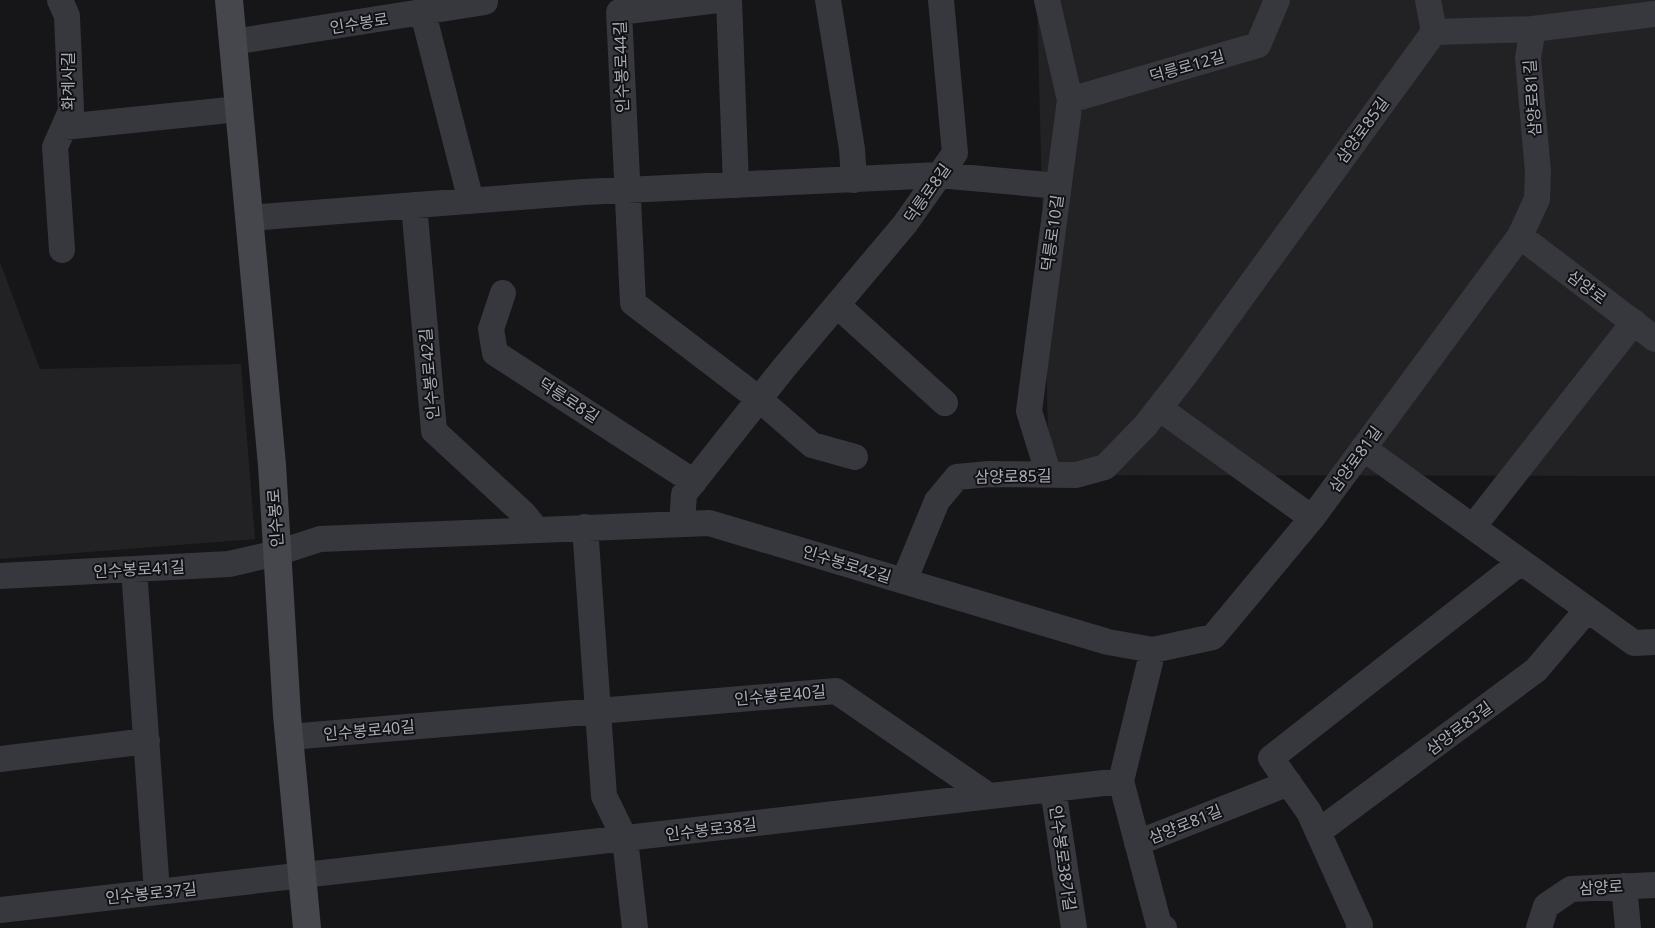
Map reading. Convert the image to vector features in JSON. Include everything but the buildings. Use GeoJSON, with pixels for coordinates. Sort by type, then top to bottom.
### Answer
{"type":"FeatureCollection","features":[{"type":"Feature","properties":{"kind":"main road","name":"인수봉로"},"geometry":{"type":"LineString","coordinates":[[229,0],[272,465],[289,737],[306,928]]}},
{"type":"Feature","properties":{"kind":"street","name":"화계사길"},"geometry":{"type":"LineString","coordinates":[[60,0],[67,16],[71,111],[55,147],[62,250]]}},
{"type":"Feature","properties":{"kind":"street","name":"인수봉로44길"},"geometry":{"type":"LineString","coordinates":[[626,190],[619,12],[718,0]]}},
{"type":"Feature","properties":{"kind":"street"},"geometry":{"type":"LineString","coordinates":[[730,0],[736,185]]}},
{"type":"Feature","properties":{"kind":"street"},"geometry":{"type":"LineString","coordinates":[[828,0],[852,149],[854,180]]}},
{"type":"Feature","properties":{"kind":"street","name":"덕릉로8길"},"geometry":{"type":"LineString","coordinates":[[682,524],[684,494],[759,399],[906,224],[955,153],[940,0]]}},
{"type":"Feature","properties":{"kind":"street","name":"덕릉로10길"},"geometry":{"type":"LineString","coordinates":[[1046,466],[1029,411],[1070,100],[1047,0]]}},
{"type":"Feature","properties":{"kind":"street","name":"덕릉로12길"},"geometry":{"type":"LineString","coordinates":[[1070,100],[1258,45],[1277,0]]}},
{"type":"Feature","properties":{"kind":"street"},"geometry":{"type":"LineString","coordinates":[[1428,0],[1434,32],[1533,29],[1655,14]]}},
{"type":"Feature","properties":{"kind":"street","name":"인수봉로"},"geometry":{"type":"LineString","coordinates":[[232,42],[424,13],[485,1]]}},
{"type":"Feature","properties":{"kind":"street"},"geometry":{"type":"LineString","coordinates":[[424,13],[471,201]]}},
{"type":"Feature","properties":{"kind":"street","name":"삼양로81길"},"geometry":{"type":"LineString","coordinates":[[1164,928],[1159,925],[1121,781],[1153,650],[1213,637],[1312,518],[1520,236],[1538,199],[1538,172],[1528,58],[1533,29]]}},
{"type":"Feature","properties":{"kind":"street","name":"삼양로85길"},"geometry":{"type":"LineString","coordinates":[[904,581],[937,501],[957,477],[989,474],[1076,475],[1105,466],[1145,426],[1434,32]]}},
{"type":"Feature","properties":{"kind":"street"},"geometry":{"type":"LineString","coordinates":[[64,127],[239,108]]}},
{"type":"Feature","properties":{"kind":"street"},"geometry":{"type":"LineString","coordinates":[[249,218],[626,190],[939,176],[1058,186]]}},
{"type":"Feature","properties":{"kind":"street"},"geometry":{"type":"LineString","coordinates":[[626,190],[633,303],[759,399],[812,446],[855,457]]}},
{"type":"Feature","properties":{"kind":"street","name":"인수봉로42길"},"geometry":{"type":"LineString","coordinates":[[414,205],[434,431],[524,514],[536,529]]}},
{"type":"Feature","properties":{"kind":"street","name":"삼양로"},"geometry":{"type":"LineString","coordinates":[[1520,236],[1655,339]]}},
{"type":"Feature","properties":{"kind":"street","name":"덕릉로8길"},"geometry":{"type":"LineString","coordinates":[[503,293],[491,329],[495,353],[694,482]]}},
{"type":"Feature","properties":{"kind":"street"},"geometry":{"type":"LineString","coordinates":[[837,305],[945,403]]}},
{"type":"Feature","properties":{"kind":"street"},"geometry":{"type":"LineString","coordinates":[[1473,527],[1634,322]]}},
{"type":"Feature","properties":{"kind":"street"},"geometry":{"type":"LineString","coordinates":[[1159,408],[1312,518]]}},
{"type":"Feature","properties":{"kind":"street"},"geometry":{"type":"LineString","coordinates":[[1363,448],[1634,644],[1655,642]]}},
{"type":"Feature","properties":{"kind":"street","name":"인수봉로42길"},"geometry":{"type":"LineString","coordinates":[[277,553],[320,539],[709,523],[1108,642],[1153,650]]}},
{"type":"Feature","properties":{"kind":"street"},"geometry":{"type":"LineString","coordinates":[[585,527],[604,796],[625,839],[635,928]]}},
{"type":"Feature","properties":{"kind":"street","name":"인수봉로41길"},"geometry":{"type":"LineString","coordinates":[[0,576],[229,564],[277,553]]}},
{"type":"Feature","properties":{"kind":"street"},"geometry":{"type":"LineString","coordinates":[[1359,928],[1360,925],[1309,812],[1271,758],[1522,562]]}},
{"type":"Feature","properties":{"kind":"street"},"geometry":{"type":"LineString","coordinates":[[134,569],[157,892]]}},
{"type":"Feature","properties":{"kind":"street","name":"삼양로83길"},"geometry":{"type":"LineString","coordinates":[[1318,832],[1536,670],[1587,610]]}},
{"type":"Feature","properties":{"kind":"street","name":"인수봉로40길"},"geometry":{"type":"LineString","coordinates":[[289,737],[836,691],[989,796]]}},
{"type":"Feature","properties":{"kind":"street"},"geometry":{"type":"LineString","coordinates":[[0,759],[147,741]]}},
{"type":"Feature","properties":{"kind":"street","name":"인수봉로38길"},"geometry":{"type":"LineString","coordinates":[[302,876],[1121,781]]}},
{"type":"Feature","properties":{"kind":"street","name":"삼양로81길"},"geometry":{"type":"LineString","coordinates":[[1137,843],[1289,783]]}},
{"type":"Feature","properties":{"kind":"street","name":"인수봉로38가길"},"geometry":{"type":"LineString","coordinates":[[1053,789],[1074,928]]}},
{"type":"Feature","properties":{"kind":"street","name":"인수봉로37길"},"geometry":{"type":"LineString","coordinates":[[0,910],[302,876]]}},
{"type":"Feature","properties":{"kind":"street","name":"삼양로"},"geometry":{"type":"LineString","coordinates":[[1539,928],[1546,906],[1571,889],[1655,885]]}},
{"type":"Feature","properties":{"kind":"street"},"geometry":{"type":"LineString","coordinates":[[1624,886],[1628,928]]}},
{"type":"Feature","properties":{"kind":"shaded area"},"geometry":{"type":"Polygon","coordinates":[[[1037,0],[1655,0],[1655,476],[1049,475],[1037,0]]]}},
{"type":"Feature","properties":{"kind":"shaded area"},"geometry":{"type":"Polygon","coordinates":[[[0,262],[40,369],[241,364],[255,539],[0,559],[0,262]]]}}]}
